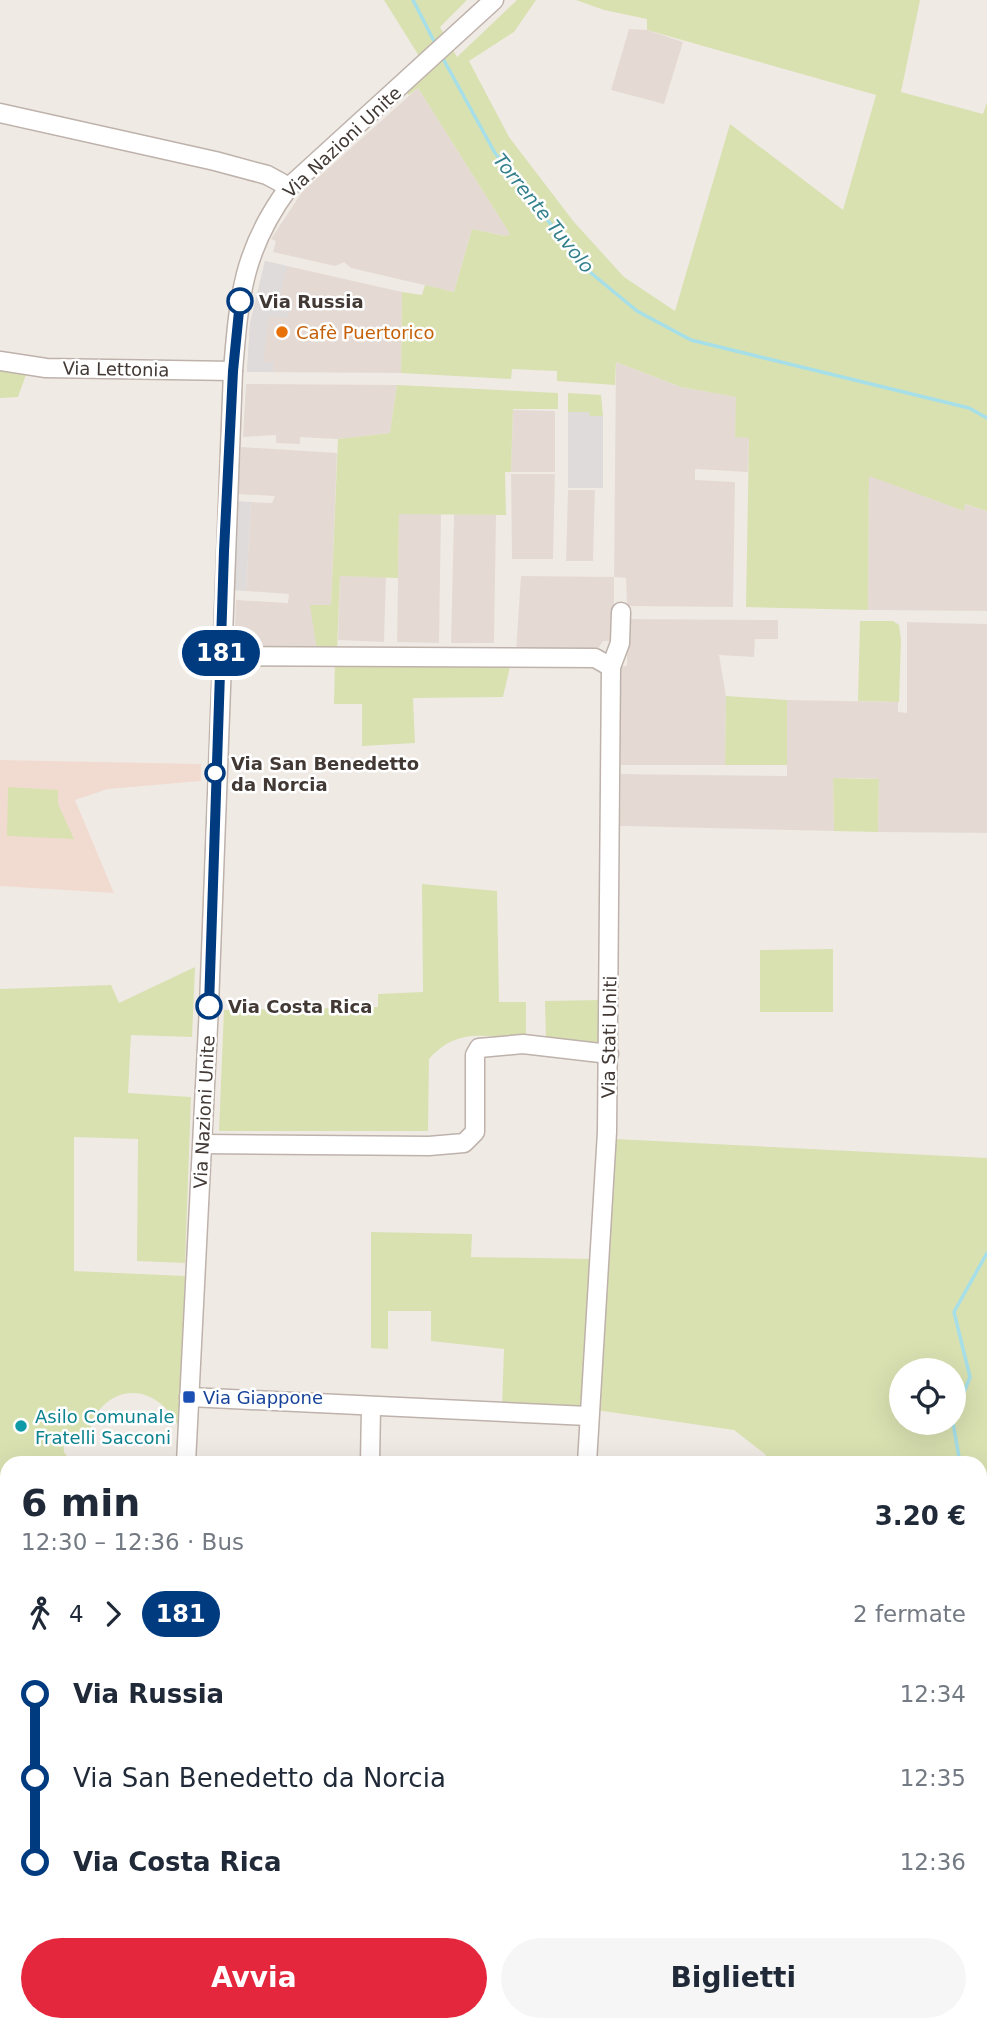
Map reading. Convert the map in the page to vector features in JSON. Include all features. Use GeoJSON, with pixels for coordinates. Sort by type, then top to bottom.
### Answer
{"type":"FeatureCollection","features":[{"type":"Feature","properties":{"kind":"street","name":"Via Nazioni Unite"},"geometry":{"type":"LineString","coordinates":[[186,1456],[203,1144],[233,371],[240,301],[251,252],[266,218],[289,187],[453,41],[494,0]]}},
{"type":"Feature","properties":{"kind":"street"},"geometry":{"type":"LineString","coordinates":[[0,113],[228,164],[267,175],[289,187]]}},
{"type":"Feature","properties":{"kind":"street","name":"Via Lettonia"},"geometry":{"type":"LineString","coordinates":[[0,361],[46,368],[233,371]]}},
{"type":"Feature","properties":{"kind":"street","name":"Via Stati Uniti"},"geometry":{"type":"LineString","coordinates":[[587,1456],[602,1249],[609,1054],[603,663],[620,643],[621,612]]}},
{"type":"Feature","properties":{"kind":"street"},"geometry":{"type":"LineString","coordinates":[[221,653],[231,656],[603,663]]}},
{"type":"Feature","properties":{"kind":"street"},"geometry":{"type":"LineString","coordinates":[[203,1144],[429,1146],[464,1143],[475,1132],[475,1055],[479,1048],[523,1044],[609,1054]]}},
{"type":"Feature","properties":{"kind":"street"},"geometry":{"type":"LineString","coordinates":[[189,1397],[588,1416]]}},
{"type":"Feature","properties":{"kind":"street"},"geometry":{"type":"LineString","coordinates":[[370,1407],[370,1456]]}},
{"type":"Feature","properties":{"kind":"shaded area"},"geometry":{"type":"Polygon","coordinates":[[[629,29],[647,30],[683,42],[664,104],[611,90],[629,29]]]}},
{"type":"Feature","properties":{"kind":"shaded area"},"geometry":{"type":"Polygon","coordinates":[[[418,88],[510,234],[506,236],[472,229],[454,292],[351,268],[344,262],[335,266],[273,252],[276,241],[271,239],[302,192],[418,88]]]}},
{"type":"Feature","properties":{"kind":"shaded area"},"geometry":{"type":"Polygon","coordinates":[[[265,261],[402,292],[401,373],[247,372],[250,324],[265,261]]]}},
{"type":"Feature","properties":{"kind":"shaded area"},"geometry":{"type":"Polygon","coordinates":[[[265,261],[287,266],[279,303],[290,306],[287,318],[269,316],[263,361],[274,363],[273,372],[247,372],[250,324],[265,261]]]}},
{"type":"Feature","properties":{"kind":"shaded area"},"geometry":{"type":"Polygon","coordinates":[[[616,362],[681,387],[737,397],[735,436],[749,438],[748,472],[695,469],[695,480],[735,482],[733,607],[627,606],[626,578],[614,577],[616,362]]]}},
{"type":"Feature","properties":{"kind":"shaded area"},"geometry":{"type":"Polygon","coordinates":[[[246,384],[397,385],[390,433],[338,439],[300,437],[300,444],[276,443],[276,435],[243,437],[246,384]]]}},
{"type":"Feature","properties":{"kind":"shaded area"},"geometry":{"type":"Polygon","coordinates":[[[513,410],[555,411],[555,472],[511,472],[513,410]]]}},
{"type":"Feature","properties":{"kind":"shaded area"},"geometry":{"type":"Polygon","coordinates":[[[568,412],[589,412],[590,416],[603,416],[603,488],[568,488],[568,412]]]}},
{"type":"Feature","properties":{"kind":"shaded area"},"geometry":{"type":"Polygon","coordinates":[[[241,447],[337,453],[331,605],[311,605],[317,651],[234,652],[236,600],[288,603],[289,594],[246,591],[251,502],[272,503],[275,496],[238,494],[241,447]]]}},
{"type":"Feature","properties":{"kind":"shaded area"},"geometry":{"type":"Polygon","coordinates":[[[511,474],[555,474],[553,559],[512,559],[511,474]]]}},
{"type":"Feature","properties":{"kind":"shaded area"},"geometry":{"type":"Polygon","coordinates":[[[869,475],[964,511],[964,504],[987,511],[987,611],[868,610],[869,475]]]}},
{"type":"Feature","properties":{"kind":"shaded area"},"geometry":{"type":"Polygon","coordinates":[[[568,490],[595,490],[593,561],[566,561],[568,490]]]}},
{"type":"Feature","properties":{"kind":"shaded area"},"geometry":{"type":"Polygon","coordinates":[[[237,501],[251,502],[246,591],[232,590],[237,501]]]}},
{"type":"Feature","properties":{"kind":"shaded area"},"geometry":{"type":"Polygon","coordinates":[[[399,514],[441,514],[439,643],[397,642],[399,514]]]}},
{"type":"Feature","properties":{"kind":"shaded area"},"geometry":{"type":"Polygon","coordinates":[[[454,514],[496,515],[494,643],[451,643],[454,514]]]}},
{"type":"Feature","properties":{"kind":"shaded area"},"geometry":{"type":"Polygon","coordinates":[[[340,576],[386,577],[384,642],[338,640],[340,576]]]}},
{"type":"Feature","properties":{"kind":"shaded area"},"geometry":{"type":"Polygon","coordinates":[[[521,576],[614,577],[614,641],[603,641],[595,653],[516,652],[521,576]]]}},
{"type":"Feature","properties":{"kind":"shaded area"},"geometry":{"type":"Polygon","coordinates":[[[631,619],[778,620],[778,639],[755,639],[754,657],[719,655],[726,696],[725,765],[621,765],[620,666],[627,666],[627,624],[631,619]]]}},
{"type":"Feature","properties":{"kind":"shaded area"},"geometry":{"type":"Polygon","coordinates":[[[907,622],[987,624],[987,833],[878,832],[879,779],[859,778],[833,778],[834,831],[620,826],[621,774],[787,776],[787,700],[898,702],[898,712],[907,713],[907,622]]]}},
{"type":"Feature","properties":{"kind":"shaded area"},"geometry":{"type":"Polygon","coordinates":[[[0,760],[201,764],[201,781],[108,789],[75,800],[114,893],[0,886],[0,760]]]}},
{"type":"Feature","properties":{"kind":"green space"},"geometry":{"type":"Polygon","coordinates":[[[384,0],[467,0],[440,27],[457,57],[517,0],[536,0],[514,32],[469,61],[509,137],[574,222],[624,277],[675,311],[730,124],[843,210],[876,95],[647,30],[647,19],[604,10],[576,0],[920,0],[901,92],[983,114],[987,102],[987,511],[965,504],[964,511],[869,476],[868,610],[746,607],[749,438],[735,437],[736,397],[681,387],[616,362],[615,385],[557,381],[557,371],[512,369],[511,379],[401,373],[402,292],[422,295],[425,285],[454,292],[472,229],[505,236],[510,234],[418,88],[409,95],[405,91],[433,69],[424,53],[419,56],[384,0]]]}},
{"type":"Feature","properties":{"kind":"green space"},"geometry":{"type":"Polygon","coordinates":[[[0,368],[27,372],[18,397],[0,398],[0,368]]]}},
{"type":"Feature","properties":{"kind":"green space"},"geometry":{"type":"Polygon","coordinates":[[[397,385],[558,393],[558,409],[513,409],[511,472],[505,472],[506,515],[399,514],[398,578],[340,576],[337,652],[317,651],[310,605],[331,605],[338,439],[390,433],[397,385]]]}},
{"type":"Feature","properties":{"kind":"green space"},"geometry":{"type":"Polygon","coordinates":[[[568,393],[601,395],[603,416],[589,416],[589,412],[568,412],[568,393]]]}},
{"type":"Feature","properties":{"kind":"green space"},"geometry":{"type":"Polygon","coordinates":[[[860,621],[893,621],[899,625],[899,702],[858,701],[860,621]]]}},
{"type":"Feature","properties":{"kind":"green space"},"geometry":{"type":"Polygon","coordinates":[[[335,661],[511,662],[503,697],[413,698],[415,743],[362,746],[362,704],[334,704],[335,661]]]}},
{"type":"Feature","properties":{"kind":"green space"},"geometry":{"type":"Polygon","coordinates":[[[726,696],[787,700],[787,765],[725,765],[726,696]]]}},
{"type":"Feature","properties":{"kind":"green space"},"geometry":{"type":"Polygon","coordinates":[[[833,778],[879,779],[878,832],[834,831],[833,778]]]}},
{"type":"Feature","properties":{"kind":"green space"},"geometry":{"type":"Polygon","coordinates":[[[8,787],[58,790],[58,804],[74,839],[7,836],[8,787]]]}},
{"type":"Feature","properties":{"kind":"green space"},"geometry":{"type":"Polygon","coordinates":[[[422,884],[497,891],[499,1002],[526,1002],[526,1040],[486,1036],[462,1038],[440,1049],[429,1059],[428,1131],[219,1131],[224,1010],[378,1007],[378,994],[423,992],[422,884]]]}},
{"type":"Feature","properties":{"kind":"green space"},"geometry":{"type":"Polygon","coordinates":[[[833,949],[833,1012],[760,1012],[760,950],[833,949]]]}},
{"type":"Feature","properties":{"kind":"green space"},"geometry":{"type":"Polygon","coordinates":[[[195,967],[192,1037],[131,1035],[128,1093],[191,1097],[185,1263],[137,1261],[138,1139],[74,1137],[74,1271],[185,1276],[179,1427],[163,1405],[141,1394],[129,1393],[106,1403],[96,1414],[84,1444],[73,1446],[63,1439],[67,1456],[0,1456],[0,989],[111,985],[119,1003],[195,967]]]}},
{"type":"Feature","properties":{"kind":"green space"},"geometry":{"type":"Polygon","coordinates":[[[602,1000],[602,1047],[546,1040],[545,1001],[602,1000]]]}},
{"type":"Feature","properties":{"kind":"green space"},"geometry":{"type":"Polygon","coordinates":[[[615,1139],[987,1158],[987,1456],[765,1454],[734,1430],[596,1410],[615,1139]]]}},
{"type":"Feature","properties":{"kind":"green space"},"geometry":{"type":"Polygon","coordinates":[[[371,1232],[472,1234],[471,1257],[594,1259],[585,1410],[502,1408],[504,1349],[431,1341],[431,1311],[388,1311],[388,1349],[371,1348],[371,1232]]]}},
{"type":"Feature","properties":{"kind":"waterway","name":"Torrente Tuvolo"},"geometry":{"type":"LineString","coordinates":[[413,0],[436,45]]}},
{"type":"Feature","properties":{"kind":"waterway","name":"Torrente Tuvolo"},"geometry":{"type":"LineString","coordinates":[[441,55],[495,153],[585,268],[637,311],[691,340],[969,408],[987,418]]}},
{"type":"Feature","properties":{"kind":"waterway","name":"Torrente Tuvolo"},"geometry":{"type":"LineString","coordinates":[[965,1358],[954,1312],[987,1253]]}},
{"type":"Feature","properties":{"kind":"waterway","name":"Torrente Tuvolo"},"geometry":{"type":"LineString","coordinates":[[966,1361],[970,1377],[966,1387]]}},
{"type":"Feature","properties":{"kind":"waterway","name":"Torrente Tuvolo"},"geometry":{"type":"LineString","coordinates":[[955,1435],[959,1456]]}},
{"type":"Feature","properties":{"kind":"bus line","name":"181"},"geometry":{"type":"LineString","coordinates":[[209,1006],[224,551],[233,371],[240,301]]}},
{"type":"Feature","properties":{"kind":"place","name":"Via Russia"},"geometry":{"type":"Point","coordinates":[240,301]}},
{"type":"Feature","properties":{"kind":"place","name":"Cafè Puertorico"},"geometry":{"type":"Point","coordinates":[282,332]}},
{"type":"Feature","properties":{"kind":"place","name":"Via San Benedetto da Norcia"},"geometry":{"type":"Point","coordinates":[215,773]}},
{"type":"Feature","properties":{"kind":"place","name":"Via Costa Rica"},"geometry":{"type":"Point","coordinates":[209,1006]}},
{"type":"Feature","properties":{"kind":"place","name":"Via Giappone"},"geometry":{"type":"Point","coordinates":[189,1397]}},
{"type":"Feature","properties":{"kind":"place","name":"Asilo Comunale Fratelli Sacconi"},"geometry":{"type":"Point","coordinates":[21,1426]}}]}
